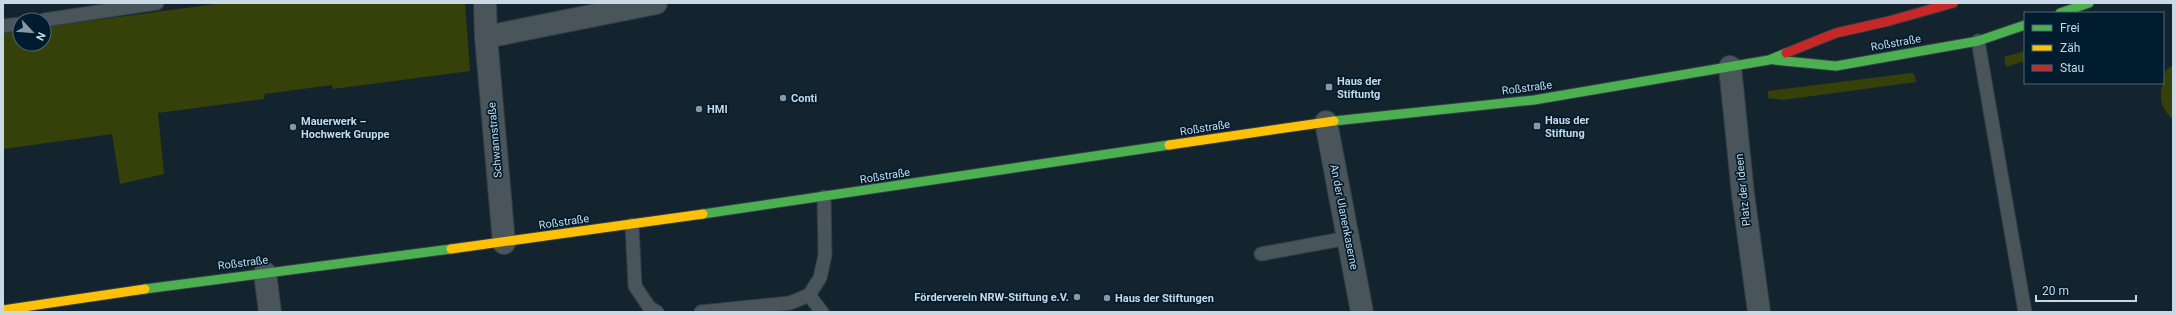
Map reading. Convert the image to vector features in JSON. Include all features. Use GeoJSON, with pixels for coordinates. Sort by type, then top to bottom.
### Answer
{"type":"FeatureCollection","features":[{"type":"Feature","properties":{"kind":"street","name":"Schwannstraße"},"geometry":{"type":"LineString","coordinates":[[485,3],[486,38],[504,243]]}},
{"type":"Feature","properties":{"kind":"street"},"geometry":{"type":"LineString","coordinates":[[486,38],[656,3]]}},
{"type":"Feature","properties":{"kind":"street","name":"Roßstraße"},"geometry":{"type":"LineString","coordinates":[[3,310],[265,273],[504,243],[632,225],[1326,122],[1534,100],[1769,60],[1836,33],[1890,21],[1953,3]]}},
{"type":"Feature","properties":{"kind":"street"},"geometry":{"type":"LineString","coordinates":[[2063,12],[2089,3]]}},
{"type":"Feature","properties":{"kind":"street","name":"Roßstraße"},"geometry":{"type":"LineString","coordinates":[[1769,60],[1836,66],[1978,41],[2024,25]]}},
{"type":"Feature","properties":{"kind":"street","name":"Platz der Ideen"},"geometry":{"type":"LineString","coordinates":[[1730,67],[1742,194],[1759,312]]}},
{"type":"Feature","properties":{"kind":"street","name":"An der Ulanenkaserne"},"geometry":{"type":"LineString","coordinates":[[1326,122],[1362,312]]}},
{"type":"Feature","properties":{"kind":"street"},"geometry":{"type":"LineString","coordinates":[[265,273],[270,312]]}},
{"type":"Feature","properties":{"kind":"lane"},"geometry":{"type":"LineString","coordinates":[[52,19],[157,3]]}},
{"type":"Feature","properties":{"kind":"lane"},"geometry":{"type":"LineString","coordinates":[[1978,41],[2025,312]]}},
{"type":"Feature","properties":{"kind":"lane"},"geometry":{"type":"LineString","coordinates":[[701,312],[790,303],[809,295],[820,278],[825,255],[824,197]]}},
{"type":"Feature","properties":{"kind":"lane"},"geometry":{"type":"LineString","coordinates":[[632,225],[635,286],[649,307],[657,312]]}},
{"type":"Feature","properties":{"kind":"lane"},"geometry":{"type":"LineString","coordinates":[[1261,254],[1348,238]]}},
{"type":"Feature","properties":{"kind":"lane"},"geometry":{"type":"LineString","coordinates":[[809,295],[822,312]]}},
{"type":"Feature","properties":{"kind":"green space"},"geometry":{"type":"Polygon","coordinates":[[[223,3],[465,3],[470,71],[333,89],[332,85],[265,94],[264,99],[158,113],[164,174],[120,184],[112,134],[3,149],[3,33],[12,32],[12,52],[52,52],[52,26],[223,3]]]}},
{"type":"Feature","properties":{"kind":"green space"},"geometry":{"type":"Polygon","coordinates":[[[2024,51],[2024,61],[2006,67],[2004,57],[2024,51]]]}},
{"type":"Feature","properties":{"kind":"green space"},"geometry":{"type":"Polygon","coordinates":[[[2173,65],[2173,120],[2164,108],[2161,96],[2162,84],[2164,84],[2166,70],[2173,65]]]}},
{"type":"Feature","properties":{"kind":"green space"},"geometry":{"type":"Polygon","coordinates":[[[1911,73],[1914,74],[1916,82],[1783,100],[1768,98],[1768,91],[1911,73]]]}},
{"type":"Feature","properties":{"kind":"traffic: fast"},"geometry":{"type":"LineString","coordinates":[[2063,12],[2089,3]]}},
{"type":"Feature","properties":{"kind":"traffic: fast"},"geometry":{"type":"LineString","coordinates":[[1774,60],[1836,66],[1978,41],[2024,25]]}},
{"type":"Feature","properties":{"kind":"traffic: fast"},"geometry":{"type":"LineString","coordinates":[[1334,121],[1534,100],[1769,60],[1786,53]]}},
{"type":"Feature","properties":{"kind":"traffic: fast"},"geometry":{"type":"LineString","coordinates":[[703,214],[1169,145]]}},
{"type":"Feature","properties":{"kind":"traffic: fast"},"geometry":{"type":"LineString","coordinates":[[145,289],[451,249]]}},
{"type":"Feature","properties":{"kind":"traffic: slow"},"geometry":{"type":"LineString","coordinates":[[1169,145],[1334,121]]}},
{"type":"Feature","properties":{"kind":"traffic: slow"},"geometry":{"type":"LineString","coordinates":[[451,249],[703,214]]}},
{"type":"Feature","properties":{"kind":"traffic: slow"},"geometry":{"type":"LineString","coordinates":[[3,310],[145,289]]}},
{"type":"Feature","properties":{"kind":"traffic: jam"},"geometry":{"type":"LineString","coordinates":[[1786,53],[1836,33],[1889,21],[1953,3]]}},
{"type":"Feature","properties":{"kind":"place","name":"Haus der Stiftuntg"},"geometry":{"type":"Point","coordinates":[1329,87]}},
{"type":"Feature","properties":{"kind":"place","name":"Conti"},"geometry":{"type":"Point","coordinates":[783,98]}},
{"type":"Feature","properties":{"kind":"place","name":"HMI"},"geometry":{"type":"Point","coordinates":[699,109]}},
{"type":"Feature","properties":{"kind":"place","name":"Haus der Stiftung"},"geometry":{"type":"Point","coordinates":[1537,126]}},
{"type":"Feature","properties":{"kind":"place","name":"Mauerwerk – Hochwerk Gruppe"},"geometry":{"type":"Point","coordinates":[293,127]}},
{"type":"Feature","properties":{"kind":"place","name":"Förderverein NRW-Stiftung e.V."},"geometry":{"type":"Point","coordinates":[1077,297]}},
{"type":"Feature","properties":{"kind":"place","name":"Haus der Stiftungen"},"geometry":{"type":"Point","coordinates":[1107,298]}}]}
